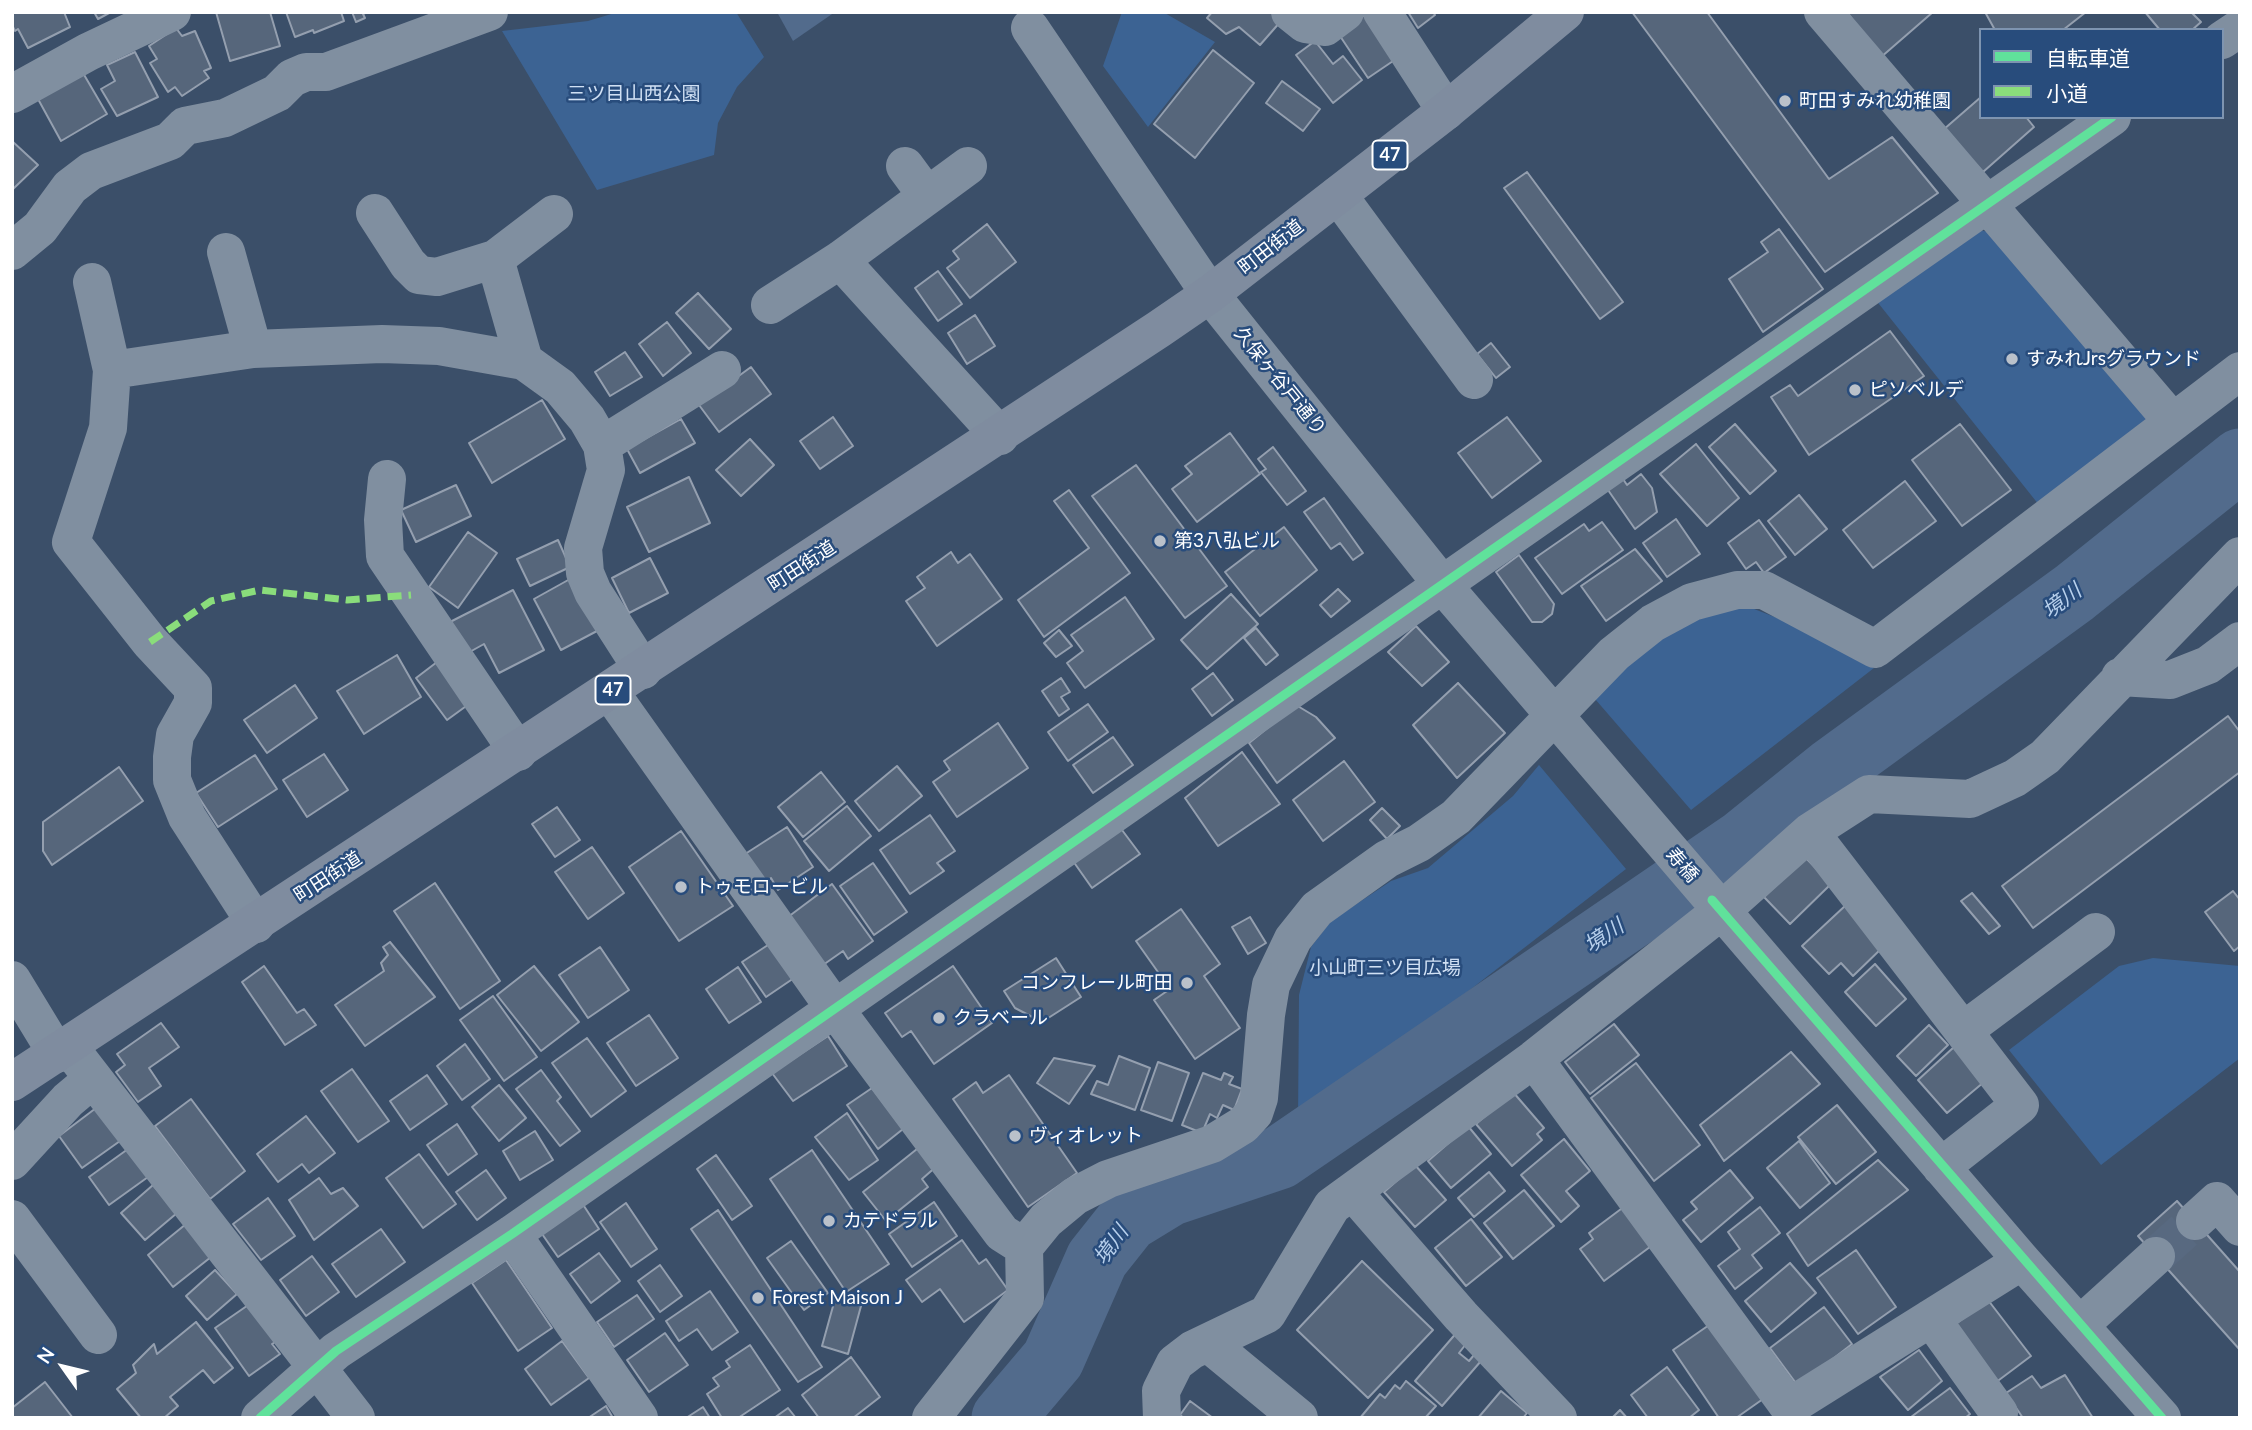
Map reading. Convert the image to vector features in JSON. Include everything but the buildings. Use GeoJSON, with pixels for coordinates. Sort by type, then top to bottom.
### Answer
{"type":"FeatureCollection","features":[{"type":"Feature","properties":{"kind":"main road","name":"町田街道"},"geometry":{"type":"LineString","coordinates":[[12,1082],[1000,436],[1210,294],[1446,111],[1565,12]]}},
{"type":"Feature","properties":{"kind":"street"},"geometry":{"type":"LineString","coordinates":[[12,94],[88,51],[172,12]]}},
{"type":"Feature","properties":{"kind":"street"},"geometry":{"type":"LineString","coordinates":[[12,251],[40,228],[69,187],[91,171],[170,141],[185,126],[225,118],[276,93],[292,78],[306,72],[326,72],[489,12]]}},
{"type":"Feature","properties":{"kind":"street"},"geometry":{"type":"LineString","coordinates":[[1290,12],[1305,24],[1325,27],[1345,12]]}},
{"type":"Feature","properties":{"kind":"street"},"geometry":{"type":"LineString","coordinates":[[1382,12],[1446,111]]}},
{"type":"Feature","properties":{"kind":"street"},"geometry":{"type":"LineString","coordinates":[[1823,12],[2173,422]]}},
{"type":"Feature","properties":{"kind":"street","name":"久保ヶ谷戸通り"},"geometry":{"type":"LineString","coordinates":[[1030,28],[1210,294],[1441,583],[1554,716]]}},
{"type":"Feature","properties":{"kind":"street"},"geometry":{"type":"LineString","coordinates":[[2224,39],[2240,28]]}},
{"type":"Feature","properties":{"kind":"street"},"geometry":{"type":"LineString","coordinates":[[260,1418],[316,1366],[512,1234],[2109,119]]}},
{"type":"Feature","properties":{"kind":"street"},"geometry":{"type":"LineString","coordinates":[[905,166],[928,196]]}},
{"type":"Feature","properties":{"kind":"street"},"geometry":{"type":"LineString","coordinates":[[770,305],[841,260],[968,166]]}},
{"type":"Feature","properties":{"kind":"street"},"geometry":{"type":"LineString","coordinates":[[1338,195],[1474,380]]}},
{"type":"Feature","properties":{"kind":"street"},"geometry":{"type":"LineString","coordinates":[[375,213],[408,264],[419,275],[437,277],[495,259],[554,214]]}},
{"type":"Feature","properties":{"kind":"street"},"geometry":{"type":"LineString","coordinates":[[226,252],[253,349]]}},
{"type":"Feature","properties":{"kind":"street"},"geometry":{"type":"LineString","coordinates":[[495,259],[524,361]]}},
{"type":"Feature","properties":{"kind":"street"},"geometry":{"type":"LineString","coordinates":[[841,260],[1000,436]]}},
{"type":"Feature","properties":{"kind":"street"},"geometry":{"type":"LineString","coordinates":[[92,282],[112,370],[108,428],[71,542],[150,642],[193,688],[193,703],[176,734],[172,757],[173,780],[187,817],[256,924]]}},
{"type":"Feature","properties":{"kind":"street"},"geometry":{"type":"LineString","coordinates":[[112,370],[253,349],[405,345],[439,346],[524,361],[560,387],[587,419],[603,445],[606,470],[583,548],[586,573],[593,592],[643,670]]}},
{"type":"Feature","properties":{"kind":"street"},"geometry":{"type":"LineString","coordinates":[[603,445],[722,370]]}},
{"type":"Feature","properties":{"kind":"street"},"geometry":{"type":"LineString","coordinates":[[931,1418],[1025,1298],[1024,1247],[1046,1220],[1075,1196],[1108,1179],[1212,1144],[1243,1125],[1254,1113],[1259,1098],[1271,985],[1293,939],[1317,909],[1387,859],[1419,843],[1456,817],[1614,654],[1653,623],[1692,602],[1737,590],[1764,590],[1875,649],[2240,371]]}},
{"type":"Feature","properties":{"kind":"street"},"geometry":{"type":"LineString","coordinates":[[387,478],[383,520],[385,556],[518,752]]}},
{"type":"Feature","properties":{"kind":"street"},"geometry":{"type":"LineString","coordinates":[[1162,1418],[1161,1391],[1175,1363],[1266,1314],[1343,1199],[1534,1059],[1717,905],[1810,832],[1869,794],[1970,799],[2015,778],[2045,757],[2240,556]]}},
{"type":"Feature","properties":{"kind":"street"},"geometry":{"type":"LineString","coordinates":[[2120,677],[2170,680],[2208,665],[2240,641]]}},
{"type":"Feature","properties":{"kind":"street"},"geometry":{"type":"LineString","coordinates":[[610,692],[835,1009],[1002,1233],[1024,1247]]}},
{"type":"Feature","properties":{"kind":"street","name":"寿橋"},"geometry":{"type":"LineString","coordinates":[[1554,716],[2022,1261],[2162,1418]]}},
{"type":"Feature","properties":{"kind":"street"},"geometry":{"type":"LineString","coordinates":[[1810,832],[2020,1105],[1941,1167]]}},
{"type":"Feature","properties":{"kind":"street"},"geometry":{"type":"LineString","coordinates":[[1963,1031],[2095,932]]}},
{"type":"Feature","properties":{"kind":"street"},"geometry":{"type":"LineString","coordinates":[[12,980],[63,1051],[93,1079],[356,1418]]}},
{"type":"Feature","properties":{"kind":"street"},"geometry":{"type":"LineString","coordinates":[[1534,1059],[1781,1412],[2022,1261]]}},
{"type":"Feature","properties":{"kind":"street"},"geometry":{"type":"LineString","coordinates":[[12,1161],[68,1100],[93,1079]]}},
{"type":"Feature","properties":{"kind":"street"},"geometry":{"type":"LineString","coordinates":[[1343,1199],[1461,1316],[1558,1418]]}},
{"type":"Feature","properties":{"kind":"street"},"geometry":{"type":"LineString","coordinates":[[2194,1221],[2217,1201],[2240,1227]]}},
{"type":"Feature","properties":{"kind":"street"},"geometry":{"type":"LineString","coordinates":[[12,1219],[98,1335]]}},
{"type":"Feature","properties":{"kind":"street"},"geometry":{"type":"LineString","coordinates":[[512,1234],[639,1418]]}},
{"type":"Feature","properties":{"kind":"street"},"geometry":{"type":"LineString","coordinates":[[2080,1325],[2156,1256]]}},
{"type":"Feature","properties":{"kind":"street"},"geometry":{"type":"LineString","coordinates":[[1931,1318],[2000,1413]]}},
{"type":"Feature","properties":{"kind":"street"},"geometry":{"type":"LineString","coordinates":[[1208,1343],[1299,1418]]}},
{"type":"Feature","properties":{"kind":"green space","name":"三ツ目山西公園"},"geometry":{"type":"Polygon","coordinates":[[[618,12],[736,12],[764,57],[737,87],[718,123],[714,155],[597,190],[502,31],[588,21],[618,12]]]}},
{"type":"Feature","properties":{"kind":"green space"},"geometry":{"type":"Polygon","coordinates":[[[1122,12],[1163,12],[1215,42],[1148,127],[1103,66],[1122,12]]]}},
{"type":"Feature","properties":{"kind":"green space","name":"すみれJrsグラウンド"},"geometry":{"type":"Polygon","coordinates":[[[1975,229],[1997,234],[2153,418],[2039,505],[1875,299],[1975,229]]]}},
{"type":"Feature","properties":{"kind":"green space"},"geometry":{"type":"Polygon","coordinates":[[[1749,607],[1803,628],[1874,668],[1691,810],[1589,692],[1631,654],[1720,608],[1749,607]]]}},
{"type":"Feature","properties":{"kind":"green space","name":"小山町三ツ目広場"},"geometry":{"type":"Polygon","coordinates":[[[1539,765],[1626,869],[1298,1123],[1299,995],[1311,947],[1331,921],[1391,881],[1428,868],[1513,796],[1539,765]]]}},
{"type":"Feature","properties":{"kind":"green space"},"geometry":{"type":"Polygon","coordinates":[[[2153,958],[2240,966],[2240,1058],[2101,1165],[2009,1050],[2119,966],[2153,958]]]}},
{"type":"Feature","properties":{"kind":"shaded area"},"geometry":{"type":"Polygon","coordinates":[[[777,12],[835,12],[793,41],[777,12]]]}},
{"type":"Feature","properties":{"kind":"waterway","name":"境川"},"geometry":{"type":"LineString","coordinates":[[1003,1418],[1053,1359],[1097,1259],[1128,1220],[1169,1195],[1279,1158],[1743,841],[1831,770],[2074,593],[2240,460]]}},
{"type":"Feature","properties":{"kind":"tunnel"},"geometry":{"type":"LineString","coordinates":[[2156,1256],[2195,1221]]}},
{"type":"Feature","properties":{"kind":"marked path"},"geometry":{"type":"LineString","coordinates":[[150,642],[211,601],[260,590],[347,600],[411,595]]}},
{"type":"Feature","properties":{"kind":"cycle path"},"geometry":{"type":"LineString","coordinates":[[260,1418],[336,1351],[512,1234],[2109,119]]}},
{"type":"Feature","properties":{"kind":"cycle path"},"geometry":{"type":"LineString","coordinates":[[1712,900],[2162,1418]]}},
{"type":"Feature","properties":{"kind":"place","name":"町田すみれ幼稚園"},"geometry":{"type":"Point","coordinates":[1785,101]}},
{"type":"Feature","properties":{"kind":"place","name":"すみれJrsグラウンド"},"geometry":{"type":"Point","coordinates":[2012,359]}},
{"type":"Feature","properties":{"kind":"place","name":"ピソベルデ"},"geometry":{"type":"Point","coordinates":[1855,390]}},
{"type":"Feature","properties":{"kind":"place","name":"第3八弘ビル"},"geometry":{"type":"Point","coordinates":[1160,541]}},
{"type":"Feature","properties":{"kind":"place","name":"トゥモロービル"},"geometry":{"type":"Point","coordinates":[681,887]}},
{"type":"Feature","properties":{"kind":"place","name":"コンフレール町田"},"geometry":{"type":"Point","coordinates":[1187,983]}},
{"type":"Feature","properties":{"kind":"place","name":"クラベール"},"geometry":{"type":"Point","coordinates":[939,1018]}},
{"type":"Feature","properties":{"kind":"place","name":"ヴィオレット"},"geometry":{"type":"Point","coordinates":[1015,1136]}},
{"type":"Feature","properties":{"kind":"place","name":"カテドラル"},"geometry":{"type":"Point","coordinates":[829,1221]}},
{"type":"Feature","properties":{"kind":"place","name":"Forest Maison J"},"geometry":{"type":"Point","coordinates":[758,1298]}}]}
